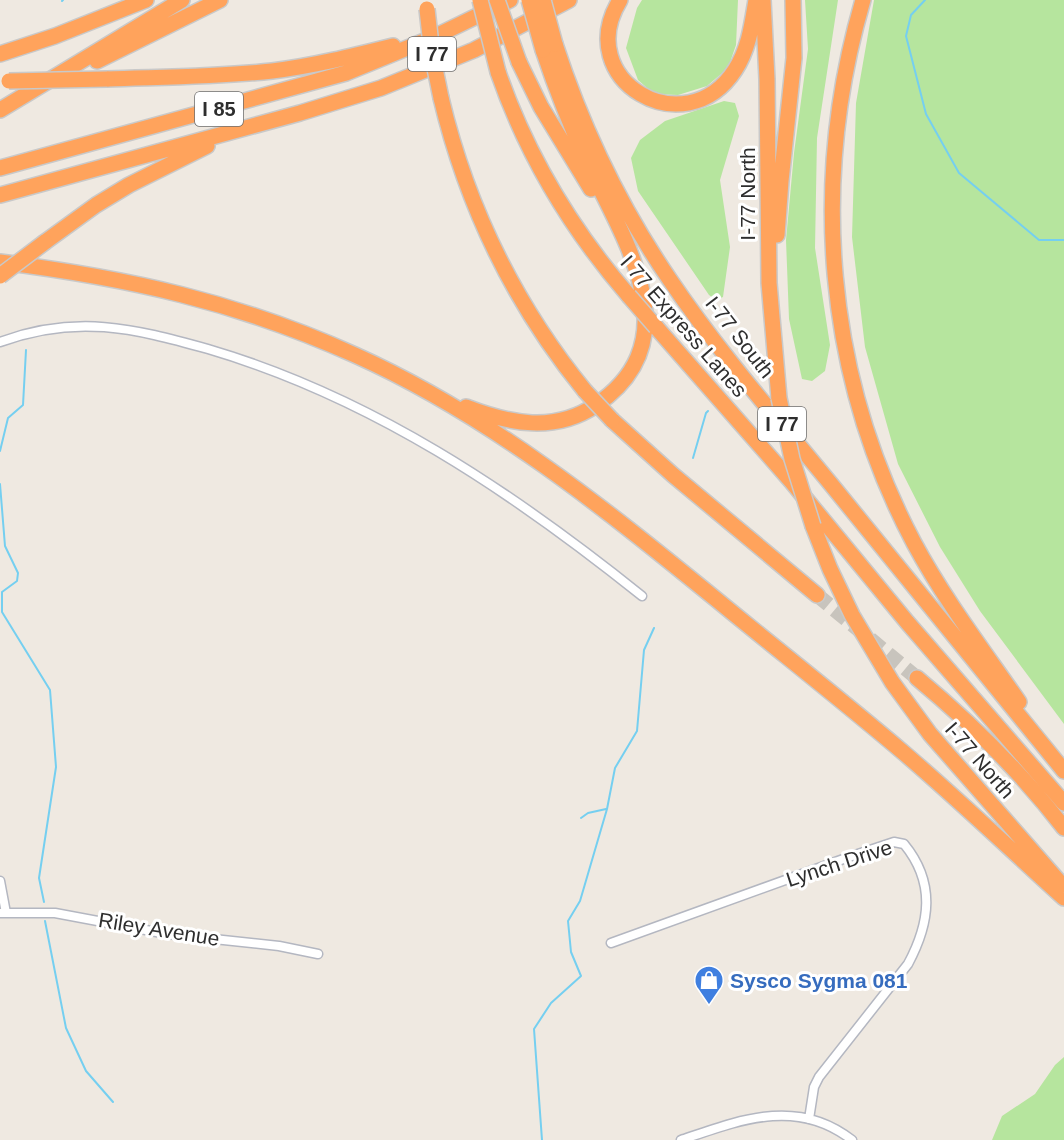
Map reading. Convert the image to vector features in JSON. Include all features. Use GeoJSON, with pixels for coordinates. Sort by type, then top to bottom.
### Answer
{"type":"FeatureCollection","features":[{"type":"Feature","properties":{"kind":"highway"},"geometry":{"type":"LineString","coordinates":[[0,54],[65,32],[146,0]]}},
{"type":"Feature","properties":{"kind":"highway"},"geometry":{"type":"LineString","coordinates":[[0,110],[182,0]]}},
{"type":"Feature","properties":{"kind":"highway"},"geometry":{"type":"LineString","coordinates":[[42,86],[126,48],[220,0]]}},
{"type":"Feature","properties":{"kind":"highway","name":"I 77 Express Lanes"},"geometry":{"type":"LineString","coordinates":[[480,0],[498,72],[523,134],[553,193],[591,249],[629,296],[791,481],[900,614],[1064,803]]}},
{"type":"Feature","properties":{"kind":"highway"},"geometry":{"type":"LineString","coordinates":[[497,0],[519,62],[557,135],[630,250]]}},
{"type":"Feature","properties":{"kind":"highway","name":"I 85"},"geometry":{"type":"LineString","coordinates":[[0,168],[318,81],[372,63],[434,37],[510,0]]}},
{"type":"Feature","properties":{"kind":"highway"},"geometry":{"type":"LineString","coordinates":[[438,397],[490,416],[528,424],[565,420],[583,413],[614,390],[627,374],[637,355],[643,333],[645,311],[642,287],[630,250],[572,130],[549,47],[529,0]]}},
{"type":"Feature","properties":{"kind":"highway","name":"I-77 South"},"geometry":{"type":"LineString","coordinates":[[543,0],[549,47],[603,164],[634,223],[675,288],[727,356],[1064,771]]}},
{"type":"Feature","properties":{"kind":"highway","name":"I 85"},"geometry":{"type":"LineString","coordinates":[[0,195],[326,106],[411,77],[493,41],[569,0]]}},
{"type":"Feature","properties":{"kind":"highway"},"geometry":{"type":"LineString","coordinates":[[620,0],[612,14],[608,32],[609,49],[614,66],[623,81],[635,92],[650,100],[673,105],[704,98],[729,78],[745,50],[752,27],[756,0]]}},
{"type":"Feature","properties":{"kind":"highway","name":"I-77 North"},"geometry":{"type":"LineString","coordinates":[[763,0],[767,59],[769,283],[778,392],[792,459],[813,526],[841,592],[873,653],[904,700],[930,734],[1064,888]]}},
{"type":"Feature","properties":{"kind":"highway"},"geometry":{"type":"LineString","coordinates":[[778,392],[783,367],[778,281],[778,223],[794,58],[793,0]]}},
{"type":"Feature","properties":{"kind":"highway"},"geometry":{"type":"LineString","coordinates":[[863,0],[851,43],[842,90],[834,141],[831,192],[836,291],[853,387],[875,455],[914,544],[954,609],[1064,766]]}},
{"type":"Feature","properties":{"kind":"highway","name":"I 77"},"geometry":{"type":"LineString","coordinates":[[427,4],[441,98],[464,180],[498,259],[555,354],[612,420],[673,475],[817,595]]}},
{"type":"Feature","properties":{"kind":"highway"},"geometry":{"type":"LineString","coordinates":[[4,81],[199,76],[273,71],[323,63],[434,37]]}},
{"type":"Feature","properties":{"kind":"highway"},"geometry":{"type":"LineString","coordinates":[[0,276],[96,205],[129,185],[239,130]]}},
{"type":"Feature","properties":{"kind":"highway"},"geometry":{"type":"LineString","coordinates":[[0,262],[132,282],[247,313],[340,348],[438,397],[558,475],[628,528],[903,752],[1064,898]]}},
{"type":"Feature","properties":{"kind":"highway"},"geometry":{"type":"LineString","coordinates":[[0,267],[43,268]]}},
{"type":"Feature","properties":{"kind":"highway"},"geometry":{"type":"LineString","coordinates":[[917,678],[978,731],[1008,762],[1064,828]]}},
{"type":"Feature","properties":{"kind":"street"},"geometry":{"type":"LineString","coordinates":[[0,342],[54,327],[104,326],[134,330],[189,344],[277,373],[370,413],[462,465],[551,525],[642,596]]}},
{"type":"Feature","properties":{"kind":"street","name":"Lynch Drive"},"geometry":{"type":"LineString","coordinates":[[611,943],[849,856],[894,842],[904,844],[915,857],[923,878],[926,898],[925,923],[919,944],[908,964],[819,1077],[814,1087],[809,1119]]}},
{"type":"Feature","properties":{"kind":"street"},"geometry":{"type":"LineString","coordinates":[[0,881],[3,913]]}},
{"type":"Feature","properties":{"kind":"street","name":"Riley Avenue"},"geometry":{"type":"LineString","coordinates":[[3,913],[55,913],[167,934],[250,942],[318,954]]}},
{"type":"Feature","properties":{"kind":"street"},"geometry":{"type":"LineString","coordinates":[[681,1140],[755,1117],[770,1115],[809,1119],[831,1127],[852,1140]]}},
{"type":"Feature","properties":{"kind":"green space"},"geometry":{"type":"Polygon","coordinates":[[[642,0],[738,0],[736,45],[728,68],[707,86],[678,95],[654,94],[638,80],[626,48],[637,8],[642,0]]]}},
{"type":"Feature","properties":{"kind":"green space"},"geometry":{"type":"Polygon","coordinates":[[[805,0],[838,0],[817,138],[815,248],[830,345],[825,371],[812,381],[802,379],[789,319],[786,240],[794,153],[808,49],[805,0]]]}},
{"type":"Feature","properties":{"kind":"green space"},"geometry":{"type":"Polygon","coordinates":[[[874,0],[1064,0],[1064,724],[980,611],[940,547],[898,464],[865,347],[852,237],[856,103],[874,0]]]}},
{"type":"Feature","properties":{"kind":"green space"},"geometry":{"type":"Polygon","coordinates":[[[724,101],[735,103],[739,116],[720,180],[730,247],[723,297],[716,300],[709,295],[638,191],[631,158],[640,140],[665,121],[724,101]]]}},
{"type":"Feature","properties":{"kind":"green space"},"geometry":{"type":"Polygon","coordinates":[[[1064,1057],[1064,1140],[992,1140],[1002,1116],[1035,1094],[1055,1065],[1064,1057]]]}},
{"type":"Feature","properties":{"kind":"waterway"},"geometry":{"type":"LineString","coordinates":[[925,0],[911,15],[906,36],[926,114],[959,173],[1039,240],[1064,240]]}},
{"type":"Feature","properties":{"kind":"waterway"},"geometry":{"type":"LineString","coordinates":[[0,451],[8,418],[23,405],[26,350]]}},
{"type":"Feature","properties":{"kind":"waterway"},"geometry":{"type":"LineString","coordinates":[[693,458],[708,411]]}},
{"type":"Feature","properties":{"kind":"waterway"},"geometry":{"type":"LineString","coordinates":[[0,484],[5,546],[18,573],[17,581],[2,592],[2,612],[50,690],[56,767],[39,878],[44,902]]}},
{"type":"Feature","properties":{"kind":"waterway"},"geometry":{"type":"LineString","coordinates":[[542,1140],[534,1029],[551,1003],[581,976],[571,952],[568,921],[580,901],[607,809],[615,768],[637,731],[644,650],[654,628]]}},
{"type":"Feature","properties":{"kind":"waterway"},"geometry":{"type":"LineString","coordinates":[[581,818],[588,813],[606,809]]}},
{"type":"Feature","properties":{"kind":"waterway"},"geometry":{"type":"LineString","coordinates":[[45,921],[66,1028],[86,1071],[113,1102]]}},
{"type":"Feature","properties":{"kind":"tunnel"},"geometry":{"type":"LineString","coordinates":[[817,595],[917,678]]}},
{"type":"Feature","properties":{"kind":"place","name":"Sysco Sygma 081"},"geometry":{"type":"Point","coordinates":[709,1006]}}]}
